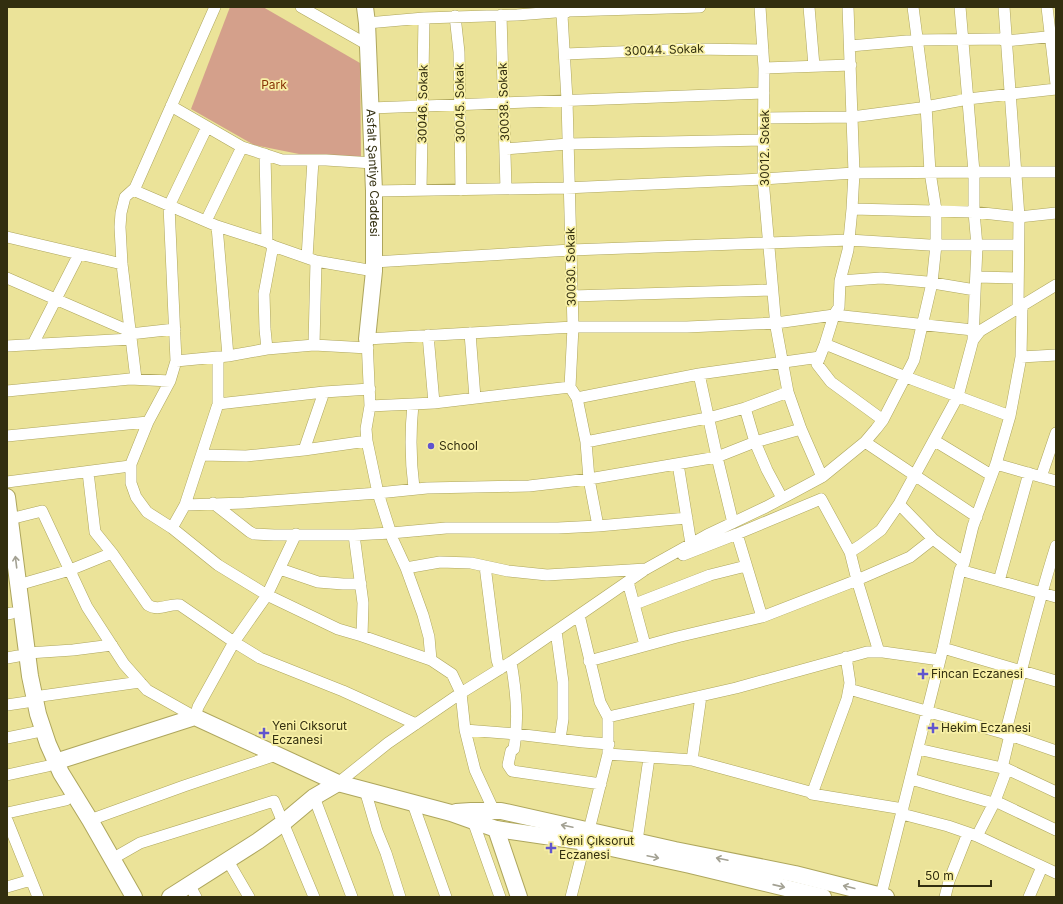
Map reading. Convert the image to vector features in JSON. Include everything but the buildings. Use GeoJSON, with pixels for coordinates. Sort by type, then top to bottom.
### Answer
{"type":"FeatureCollection","features":[{"type":"Feature","properties":{"kind":"street"},"geometry":{"type":"LineString","coordinates":[[136,379],[122,264],[120,227],[121,213],[125,197],[135,188],[215,7]]}},
{"type":"Feature","properties":{"kind":"street"},"geometry":{"type":"LineString","coordinates":[[301,7],[368,45]]}},
{"type":"Feature","properties":{"kind":"street","name":"Asfalt Şantiye Caddesi"},"geometry":{"type":"LineString","coordinates":[[365,7],[368,23],[374,191],[374,266],[368,344]]}},
{"type":"Feature","properties":{"kind":"street"},"geometry":{"type":"LineString","coordinates":[[368,23],[455,16],[500,15],[518,11],[700,7]]}},
{"type":"Feature","properties":{"kind":"street","name":"30012. Sokak"},"geometry":{"type":"LineString","coordinates":[[760,7],[764,68],[764,179],[770,242],[772,290],[776,323],[788,392],[801,429],[822,477]]}},
{"type":"Feature","properties":{"kind":"street"},"geometry":{"type":"LineString","coordinates":[[809,7],[814,66]]}},
{"type":"Feature","properties":{"kind":"street"},"geometry":{"type":"LineString","coordinates":[[848,7],[854,173],[852,208],[848,250],[840,282],[839,307],[834,315],[817,364],[831,382],[883,420]]}},
{"type":"Feature","properties":{"kind":"street"},"geometry":{"type":"LineString","coordinates":[[170,897],[193,891],[228,861],[283,823],[314,797],[338,783],[388,743],[461,693],[511,662],[646,569],[691,544],[822,477],[865,442],[883,420],[894,396],[906,377],[914,360],[932,283],[936,245],[936,210],[930,172],[926,106],[913,7]]}},
{"type":"Feature","properties":{"kind":"street"},"geometry":{"type":"LineString","coordinates":[[850,552],[861,546],[881,530],[899,504],[935,441],[958,396],[973,335],[977,246],[974,212],[974,172],[960,7]]}},
{"type":"Feature","properties":{"kind":"street"},"geometry":{"type":"LineString","coordinates":[[10,518],[42,511],[86,607],[124,664],[147,690],[195,717],[338,783],[451,813],[496,829],[637,841],[795,874],[884,896],[962,567],[1010,416],[1021,357],[1016,172],[1004,7]]}},
{"type":"Feature","properties":{"kind":"street"},"geometry":{"type":"LineString","coordinates":[[1047,7],[1053,37],[1056,84]]}},
{"type":"Feature","properties":{"kind":"street","name":"30030. Sokak"},"geometry":{"type":"LineString","coordinates":[[568,9],[562,15],[565,54],[573,328],[570,387]]}},
{"type":"Feature","properties":{"kind":"street","name":"30038. Sokak"},"geometry":{"type":"LineString","coordinates":[[500,15],[506,149],[506,189]]}},
{"type":"Feature","properties":{"kind":"street","name":"30045. Sokak"},"geometry":{"type":"LineString","coordinates":[[455,16],[459,52],[461,190]]}},
{"type":"Feature","properties":{"kind":"street","name":"30046. Sokak"},"geometry":{"type":"LineString","coordinates":[[421,190],[424,18]]}},
{"type":"Feature","properties":{"kind":"street"},"geometry":{"type":"LineString","coordinates":[[850,46],[918,40],[1000,39],[1006,41],[1053,37]]}},
{"type":"Feature","properties":{"kind":"street","name":"30044. Sokak"},"geometry":{"type":"LineString","coordinates":[[565,54],[693,49],[763,50]]}},
{"type":"Feature","properties":{"kind":"street"},"geometry":{"type":"LineString","coordinates":[[764,68],[851,65]]}},
{"type":"Feature","properties":{"kind":"street"},"geometry":{"type":"LineString","coordinates":[[764,118],[852,117],[968,99],[1056,89]]}},
{"type":"Feature","properties":{"kind":"street"},"geometry":{"type":"LineString","coordinates":[[371,108],[764,92]]}},
{"type":"Feature","properties":{"kind":"street"},"geometry":{"type":"LineString","coordinates":[[171,106],[242,147],[282,160],[373,163]]}},
{"type":"Feature","properties":{"kind":"street"},"geometry":{"type":"LineString","coordinates":[[207,127],[169,206],[176,361],[170,382],[148,422],[130,466],[130,483],[136,497],[147,512],[172,528],[218,565],[267,595],[338,629],[431,660],[452,674],[461,693],[465,730],[475,770],[494,811]]}},
{"type":"Feature","properties":{"kind":"street"},"geometry":{"type":"LineString","coordinates":[[506,149],[568,144],[764,140]]}},
{"type":"Feature","properties":{"kind":"street"},"geometry":{"type":"LineString","coordinates":[[206,221],[242,147]]}},
{"type":"Feature","properties":{"kind":"street"},"geometry":{"type":"LineString","coordinates":[[264,154],[270,244],[264,294],[267,349]]}},
{"type":"Feature","properties":{"kind":"street"},"geometry":{"type":"LineString","coordinates":[[313,160],[311,260],[314,345]]}},
{"type":"Feature","properties":{"kind":"street"},"geometry":{"type":"LineString","coordinates":[[374,191],[569,188],[764,179],[854,173],[1056,172]]}},
{"type":"Feature","properties":{"kind":"street"},"geometry":{"type":"LineString","coordinates":[[133,190],[217,226],[311,260],[374,266],[571,250],[770,242],[849,240],[936,245],[1018,245]]}},
{"type":"Feature","properties":{"kind":"street"},"geometry":{"type":"LineString","coordinates":[[852,208],[974,212],[1018,217],[1056,213]]}},
{"type":"Feature","properties":{"kind":"street"},"geometry":{"type":"LineString","coordinates":[[172,528],[185,505],[218,404],[223,356],[217,226]]}},
{"type":"Feature","properties":{"kind":"street"},"geometry":{"type":"LineString","coordinates":[[7,237],[122,264]]}},
{"type":"Feature","properties":{"kind":"street"},"geometry":{"type":"LineString","coordinates":[[33,344],[79,254]]}},
{"type":"Feature","properties":{"kind":"street"},"geometry":{"type":"LineString","coordinates":[[976,277],[1018,278]]}},
{"type":"Feature","properties":{"kind":"street"},"geometry":{"type":"LineString","coordinates":[[7,278],[130,335]]}},
{"type":"Feature","properties":{"kind":"street"},"geometry":{"type":"LineString","coordinates":[[840,282],[881,278],[932,283],[975,290]]}},
{"type":"Feature","properties":{"kind":"street"},"geometry":{"type":"LineString","coordinates":[[176,361],[267,349],[314,345],[368,344],[428,335],[470,332],[573,328],[688,327],[776,323],[834,315],[923,325],[973,335],[1056,285]]}},
{"type":"Feature","properties":{"kind":"street"},"geometry":{"type":"LineString","coordinates":[[572,296],[772,290]]}},
{"type":"Feature","properties":{"kind":"street"},"geometry":{"type":"LineString","coordinates":[[7,346],[130,335],[175,329]]}},
{"type":"Feature","properties":{"kind":"street"},"geometry":{"type":"LineString","coordinates":[[470,332],[475,398]]}},
{"type":"Feature","properties":{"kind":"street"},"geometry":{"type":"LineString","coordinates":[[428,335],[434,403]]}},
{"type":"Feature","properties":{"kind":"street"},"geometry":{"type":"LineString","coordinates":[[368,344],[370,406],[366,429],[367,441],[378,493],[391,533],[406,568],[423,615],[429,637],[431,660]]}},
{"type":"Feature","properties":{"kind":"street"},"geometry":{"type":"LineString","coordinates":[[825,344],[906,377],[1010,416]]}},
{"type":"Feature","properties":{"kind":"street"},"geometry":{"type":"LineString","coordinates":[[1021,357],[1056,355]]}},
{"type":"Feature","properties":{"kind":"street"},"geometry":{"type":"LineString","coordinates":[[577,398],[699,374],[820,357]]}},
{"type":"Feature","properties":{"kind":"street"},"geometry":{"type":"LineString","coordinates":[[699,374],[733,523]]}},
{"type":"Feature","properties":{"kind":"street"},"geometry":{"type":"LineString","coordinates":[[7,391],[136,379],[170,382]]}},
{"type":"Feature","properties":{"kind":"street"},"geometry":{"type":"LineString","coordinates":[[370,406],[434,403],[570,387],[577,398],[586,442],[589,479],[598,526]]}},
{"type":"Feature","properties":{"kind":"street"},"geometry":{"type":"LineString","coordinates":[[218,404],[324,392],[370,389]]}},
{"type":"Feature","properties":{"kind":"street"},"geometry":{"type":"LineString","coordinates":[[304,450],[324,392]]}},
{"type":"Feature","properties":{"kind":"street"},"geometry":{"type":"LineString","coordinates":[[586,442],[708,418],[744,408],[788,392]]}},
{"type":"Feature","properties":{"kind":"street"},"geometry":{"type":"LineString","coordinates":[[413,404],[410,450],[414,488]]}},
{"type":"Feature","properties":{"kind":"street"},"geometry":{"type":"LineString","coordinates":[[744,408],[755,442],[767,470],[782,498]]}},
{"type":"Feature","properties":{"kind":"street"},"geometry":{"type":"LineString","coordinates":[[7,436],[148,422]]}},
{"type":"Feature","properties":{"kind":"street"},"geometry":{"type":"LineString","coordinates":[[185,505],[244,503],[378,493],[414,488],[529,486],[589,479],[717,457],[755,442],[801,429]]}},
{"type":"Feature","properties":{"kind":"street"},"geometry":{"type":"LineString","coordinates":[[1041,477],[1056,433]]}},
{"type":"Feature","properties":{"kind":"street"},"geometry":{"type":"LineString","coordinates":[[202,455],[246,456],[367,441]]}},
{"type":"Feature","properties":{"kind":"street"},"geometry":{"type":"LineString","coordinates":[[935,441],[991,475]]}},
{"type":"Feature","properties":{"kind":"street"},"geometry":{"type":"LineString","coordinates":[[865,442],[977,517]]}},
{"type":"Feature","properties":{"kind":"street"},"geometry":{"type":"LineString","coordinates":[[678,464],[691,544]]}},
{"type":"Feature","properties":{"kind":"street"},"geometry":{"type":"LineString","coordinates":[[996,464],[1056,481]]}},
{"type":"Feature","properties":{"kind":"street"},"geometry":{"type":"LineString","coordinates":[[7,482],[130,466]]}},
{"type":"Feature","properties":{"kind":"street"},"geometry":{"type":"LineString","coordinates":[[88,472],[95,532],[112,553],[148,605],[158,609],[175,604],[180,605],[260,658],[343,691],[416,724]]}},
{"type":"Feature","properties":{"kind":"street"},"geometry":{"type":"LineString","coordinates":[[999,581],[1029,474]]}},
{"type":"Feature","properties":{"kind":"street"},"geometry":{"type":"LineString","coordinates":[[7,497],[10,518],[18,656]]}},
{"type":"Feature","properties":{"kind":"street"},"geometry":{"type":"LineString","coordinates":[[667,557],[685,554],[821,499],[850,552],[879,652]]}},
{"type":"Feature","properties":{"kind":"street"},"geometry":{"type":"LineString","coordinates":[[213,503],[254,534],[274,535],[354,535],[446,528],[558,528],[687,518]]}},
{"type":"Feature","properties":{"kind":"street"},"geometry":{"type":"LineString","coordinates":[[899,504],[962,567],[999,581],[1056,597]]}},
{"type":"Feature","properties":{"kind":"street"},"geometry":{"type":"LineString","coordinates":[[195,717],[198,707],[234,642],[267,595],[296,534]]}},
{"type":"Feature","properties":{"kind":"street"},"geometry":{"type":"LineString","coordinates":[[737,534],[762,617]]}},
{"type":"Feature","properties":{"kind":"street"},"geometry":{"type":"LineString","coordinates":[[354,535],[363,603],[362,636]]}},
{"type":"Feature","properties":{"kind":"street"},"geometry":{"type":"LineString","coordinates":[[590,660],[762,617],[857,580],[910,557],[933,539]]}},
{"type":"Feature","properties":{"kind":"street"},"geometry":{"type":"LineString","coordinates":[[945,897],[949,882],[972,835],[994,802],[1004,768],[1008,734],[1041,592],[1056,546]]}},
{"type":"Feature","properties":{"kind":"street"},"geometry":{"type":"LineString","coordinates":[[13,580],[70,570],[112,553]]}},
{"type":"Feature","properties":{"kind":"street"},"geometry":{"type":"LineString","coordinates":[[406,568],[440,562],[471,563],[508,571],[547,575],[646,569]]}},
{"type":"Feature","properties":{"kind":"street"},"geometry":{"type":"LineString","coordinates":[[485,566],[497,660],[500,669]]}},
{"type":"Feature","properties":{"kind":"street"},"geometry":{"type":"LineString","coordinates":[[635,604],[710,576],[746,566]]}},
{"type":"Feature","properties":{"kind":"street"},"geometry":{"type":"LineString","coordinates":[[280,569],[318,582],[361,584]]}},
{"type":"Feature","properties":{"kind":"street"},"geometry":{"type":"LineString","coordinates":[[13,580],[10,614],[23,686],[38,714],[48,744],[58,788],[88,835],[124,897]]}},
{"type":"Feature","properties":{"kind":"street"},"geometry":{"type":"LineString","coordinates":[[628,582],[645,646]]}},
{"type":"Feature","properties":{"kind":"street"},"geometry":{"type":"LineString","coordinates":[[571,897],[609,749],[608,717],[600,702],[579,615]]}},
{"type":"Feature","properties":{"kind":"street"},"geometry":{"type":"LineString","coordinates":[[556,631],[563,682],[563,719],[560,739]]}},
{"type":"Feature","properties":{"kind":"street"},"geometry":{"type":"LineString","coordinates":[[18,656],[112,645]]}},
{"type":"Feature","properties":{"kind":"street"},"geometry":{"type":"LineString","coordinates":[[943,648],[1056,681]]}},
{"type":"Feature","properties":{"kind":"street"},"geometry":{"type":"LineString","coordinates":[[608,717],[736,688],[867,652],[879,652],[940,660]]}},
{"type":"Feature","properties":{"kind":"street"},"geometry":{"type":"LineString","coordinates":[[812,794],[847,699],[850,682],[846,657]]}},
{"type":"Feature","properties":{"kind":"street"},"geometry":{"type":"LineString","coordinates":[[511,662],[517,710],[514,749],[511,750],[508,765],[512,770],[601,784]]}},
{"type":"Feature","properties":{"kind":"street"},"geometry":{"type":"LineString","coordinates":[[7,705],[31,699],[140,682]]}},
{"type":"Feature","properties":{"kind":"street"},"geometry":{"type":"LineString","coordinates":[[849,689],[1008,734],[1056,751]]}},
{"type":"Feature","properties":{"kind":"street"},"geometry":{"type":"LineString","coordinates":[[692,760],[701,696]]}},
{"type":"Feature","properties":{"kind":"street"},"geometry":{"type":"LineString","coordinates":[[31,699],[36,732],[52,764],[90,820],[134,897]]}},
{"type":"Feature","properties":{"kind":"street"},"geometry":{"type":"LineString","coordinates":[[7,776],[52,764],[195,717]]}},
{"type":"Feature","properties":{"kind":"street"},"geometry":{"type":"LineString","coordinates":[[465,730],[583,742],[649,758],[692,760],[810,792],[812,794],[903,812],[972,835],[1056,873]]}},
{"type":"Feature","properties":{"kind":"street"},"geometry":{"type":"LineString","coordinates":[[7,738],[36,732]]}},
{"type":"Feature","properties":{"kind":"street"},"geometry":{"type":"LineString","coordinates":[[918,749],[1004,768],[1056,792]]}},
{"type":"Feature","properties":{"kind":"street"},"geometry":{"type":"LineString","coordinates":[[90,820],[278,754]]}},
{"type":"Feature","properties":{"kind":"street"},"geometry":{"type":"LineString","coordinates":[[637,841],[649,758]]}},
{"type":"Feature","properties":{"kind":"street"},"geometry":{"type":"LineString","coordinates":[[911,779],[994,802],[1056,830]]}},
{"type":"Feature","properties":{"kind":"street"},"geometry":{"type":"LineString","coordinates":[[365,790],[377,831],[386,853],[400,897]]}},
{"type":"Feature","properties":{"kind":"street"},"geometry":{"type":"LineString","coordinates":[[314,797],[352,897]]}},
{"type":"Feature","properties":{"kind":"street"},"geometry":{"type":"LineString","coordinates":[[7,813],[66,800]]}},
{"type":"Feature","properties":{"kind":"street"},"geometry":{"type":"LineString","coordinates":[[112,859],[140,843],[274,801],[314,897]]}},
{"type":"Feature","properties":{"kind":"street"},"geometry":{"type":"LineString","coordinates":[[413,804],[446,897]]}},
{"type":"Feature","properties":{"kind":"street"},"geometry":{"type":"LineString","coordinates":[[451,813],[471,810],[501,811],[587,836],[823,897]]}},
{"type":"Feature","properties":{"kind":"street"},"geometry":{"type":"LineString","coordinates":[[7,820],[38,897]]}},
{"type":"Feature","properties":{"kind":"street"},"geometry":{"type":"LineString","coordinates":[[474,821],[500,897]]}},
{"type":"Feature","properties":{"kind":"street"},"geometry":{"type":"LineString","coordinates":[[496,829],[519,897]]}},
{"type":"Feature","properties":{"kind":"street"},"geometry":{"type":"LineString","coordinates":[[228,861],[248,897]]}},
{"type":"Feature","properties":{"kind":"street"},"geometry":{"type":"LineString","coordinates":[[1029,897],[1042,867]]}},
{"type":"Feature","properties":{"kind":"street"},"geometry":{"type":"LineString","coordinates":[[7,887],[31,880]]}},
{"type":"Feature","properties":{"kind":"green space","name":"Park"},"geometry":{"type":"Polygon","coordinates":[[[230,7],[263,7],[360,63],[361,157],[299,154],[254,145],[191,109],[230,7]]]}},
{"type":"Feature","properties":{"kind":"place","name":"School"},"geometry":{"type":"Point","coordinates":[431,446]}},
{"type":"Feature","properties":{"kind":"place","name":"Fincan Eczanesi"},"geometry":{"type":"Point","coordinates":[923,674]}},
{"type":"Feature","properties":{"kind":"place","name":"Hekim Eczanesi"},"geometry":{"type":"Point","coordinates":[933,728]}},
{"type":"Feature","properties":{"kind":"place","name":"Yeni Cıksorut Eczanesi"},"geometry":{"type":"Point","coordinates":[264,733]}},
{"type":"Feature","properties":{"kind":"place","name":"Yeni Çıksorut Eczanesi"},"geometry":{"type":"Point","coordinates":[551,848]}}]}
